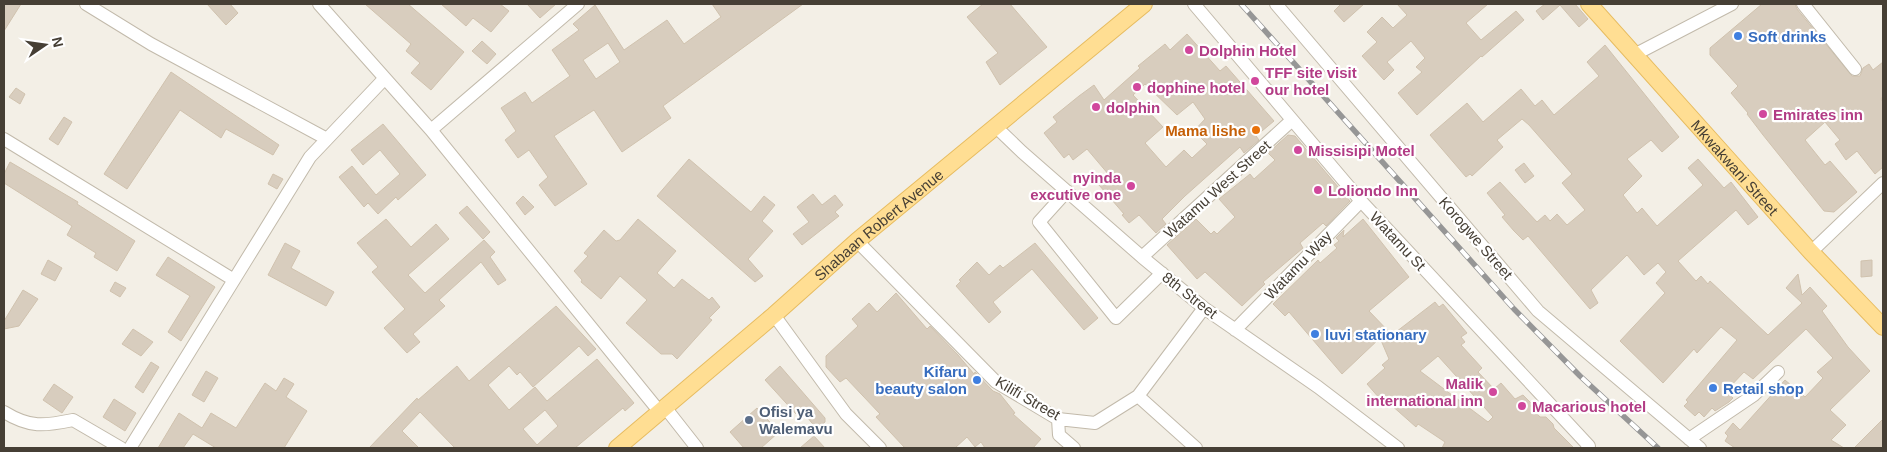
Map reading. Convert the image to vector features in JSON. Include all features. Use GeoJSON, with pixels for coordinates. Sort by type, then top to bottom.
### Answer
{"type":"FeatureCollection","features":[{"type":"Feature","properties":{"kind":"main road","name":"Shabaan Robert Avenue"},"geometry":{"type":"LineString","coordinates":[[617,448],[774,315],[857,241],[1144,4]]}},
{"type":"Feature","properties":{"kind":"main road","name":"Mkwakwani Street"},"geometry":{"type":"LineString","coordinates":[[1589,4],[1812,252],[1883,327]]}},
{"type":"Feature","properties":{"kind":"street"},"geometry":{"type":"LineString","coordinates":[[86,4],[151,44],[327,139]]}},
{"type":"Feature","properties":{"kind":"street"},"geometry":{"type":"LineString","coordinates":[[319,4],[431,130],[661,409],[697,448]]}},
{"type":"Feature","properties":{"kind":"street"},"geometry":{"type":"LineString","coordinates":[[431,130],[578,4]]}},
{"type":"Feature","properties":{"kind":"street","name":"Watamu St"},"geometry":{"type":"LineString","coordinates":[[1194,4],[1291,121],[1361,201],[1582,439],[1588,446],[1587,448]]}},
{"type":"Feature","properties":{"kind":"street","name":"Korogwe Street"},"geometry":{"type":"LineString","coordinates":[[1276,4],[1538,311],[1700,448]]}},
{"type":"Feature","properties":{"kind":"street"},"geometry":{"type":"LineString","coordinates":[[1634,55],[1732,4]]}},
{"type":"Feature","properties":{"kind":"street"},"geometry":{"type":"LineString","coordinates":[[1803,4],[1855,70]]}},
{"type":"Feature","properties":{"kind":"street"},"geometry":{"type":"LineString","coordinates":[[130,448],[310,157],[385,78]]}},
{"type":"Feature","properties":{"kind":"street","name":"Watamu West Street"},"geometry":{"type":"LineString","coordinates":[[1142,257],[1291,121]]}},
{"type":"Feature","properties":{"kind":"street","name":"8th Street"},"geometry":{"type":"LineString","coordinates":[[995,126],[1142,257],[1204,308],[1318,387],[1398,448]]}},
{"type":"Feature","properties":{"kind":"street"},"geometry":{"type":"LineString","coordinates":[[4,139],[234,280]]}},
{"type":"Feature","properties":{"kind":"street"},"geometry":{"type":"LineString","coordinates":[[1812,252],[1883,183]]}},
{"type":"Feature","properties":{"kind":"street"},"geometry":{"type":"LineString","coordinates":[[1067,191],[1039,222],[1116,318],[1162,273]]}},
{"type":"Feature","properties":{"kind":"street","name":"Watamu Way"},"geometry":{"type":"LineString","coordinates":[[1235,330],[1361,201]]}},
{"type":"Feature","properties":{"kind":"street","name":"Kilifi Street"},"geometry":{"type":"LineString","coordinates":[[857,241],[996,382],[1058,419],[1095,423],[1138,396],[1204,308]]}},
{"type":"Feature","properties":{"kind":"street"},"geometry":{"type":"LineString","coordinates":[[774,315],[846,414],[880,448]]}},
{"type":"Feature","properties":{"kind":"street"},"geometry":{"type":"LineString","coordinates":[[1689,439],[1754,395],[1778,372]]}},
{"type":"Feature","properties":{"kind":"street"},"geometry":{"type":"LineString","coordinates":[[1138,396],[1196,448]]}},
{"type":"Feature","properties":{"kind":"street"},"geometry":{"type":"LineString","coordinates":[[4,412],[15,419],[42,426],[73,420],[120,448]]}},
{"type":"Feature","properties":{"kind":"street"},"geometry":{"type":"LineString","coordinates":[[1058,419],[1059,435],[1074,448]]}},
{"type":"Feature","properties":{"kind":"building"},"geometry":{"type":"Polygon","coordinates":[[[4,4],[21,4],[4,31],[4,4]]]}},
{"type":"Feature","properties":{"kind":"building"},"geometry":{"type":"Polygon","coordinates":[[[207,4],[230,4],[238,13],[226,25],[207,4]]]}},
{"type":"Feature","properties":{"kind":"building"},"geometry":{"type":"Polygon","coordinates":[[[365,4],[408,4],[464,52],[431,90],[411,73],[420,63],[406,51],[411,44],[365,4]]]}},
{"type":"Feature","properties":{"kind":"building"},"geometry":{"type":"Polygon","coordinates":[[[441,4],[500,4],[509,11],[491,32],[473,18],[466,26],[441,4]]]}},
{"type":"Feature","properties":{"kind":"building"},"geometry":{"type":"Polygon","coordinates":[[[527,4],[556,4],[540,18],[527,4]]]}},
{"type":"Feature","properties":{"kind":"building"},"geometry":{"type":"Polygon","coordinates":[[[712,4],[803,4],[663,106],[671,118],[622,152],[594,110],[554,136],[587,184],[555,206],[539,185],[548,177],[529,150],[518,158],[505,140],[516,131],[501,108],[525,92],[532,103],[570,76],[552,50],[579,30],[573,24],[595,5],[624,50],[667,20],[684,44],[721,17],[712,4]],[[608,43],[583,60],[596,79],[620,62],[608,43]]]}},
{"type":"Feature","properties":{"kind":"building"},"geometry":{"type":"Polygon","coordinates":[[[983,4],[1010,4],[1047,47],[1000,85],[986,62],[998,53],[967,17],[983,4]]]}},
{"type":"Feature","properties":{"kind":"building"},"geometry":{"type":"Polygon","coordinates":[[[1341,4],[1364,4],[1344,22],[1334,11],[1341,4]]]}},
{"type":"Feature","properties":{"kind":"building"},"geometry":{"type":"Polygon","coordinates":[[[1397,4],[1488,4],[1466,23],[1481,40],[1516,11],[1524,20],[1481,56],[1417,115],[1398,93],[1422,72],[1416,67],[1425,58],[1411,41],[1387,62],[1394,70],[1384,80],[1362,56],[1377,42],[1367,32],[1382,17],[1393,28],[1407,15],[1397,4]]]}},
{"type":"Feature","properties":{"kind":"building"},"geometry":{"type":"Polygon","coordinates":[[[1545,4],[1575,4],[1588,19],[1579,27],[1560,5],[1543,20],[1536,11],[1545,4]]]}},
{"type":"Feature","properties":{"kind":"building"},"geometry":{"type":"Polygon","coordinates":[[[1762,4],[1795,4],[1797,9],[1852,76],[1860,76],[1863,68],[1869,64],[1873,70],[1883,62],[1883,96],[1881,99],[1883,102],[1883,167],[1875,174],[1857,151],[1846,160],[1835,144],[1840,140],[1825,122],[1805,140],[1825,165],[1830,161],[1857,192],[1834,212],[1824,211],[1763,135],[1731,93],[1738,86],[1710,55],[1710,48],[1762,4]]]}},
{"type":"Feature","properties":{"kind":"building"},"geometry":{"type":"Polygon","coordinates":[[[1187,34],[1220,71],[1226,66],[1274,121],[1256,136],[1259,140],[1244,153],[1240,147],[1185,196],[1162,219],[1166,224],[1156,233],[1139,215],[1129,223],[1122,215],[1124,214],[1099,185],[1109,175],[1087,149],[1073,160],[1069,154],[1064,158],[1044,133],[1057,122],[1053,117],[1094,85],[1104,100],[1140,68],[1138,66],[1165,44],[1170,50],[1187,34]],[[1145,84],[1133,95],[1163,127],[1145,143],[1166,167],[1184,150],[1192,158],[1207,144],[1194,131],[1205,119],[1193,102],[1177,115],[1145,84]]]}},
{"type":"Feature","properties":{"kind":"building"},"geometry":{"type":"Polygon","coordinates":[[[482,41],[496,54],[487,64],[472,51],[482,41]]]}},
{"type":"Feature","properties":{"kind":"building"},"geometry":{"type":"Polygon","coordinates":[[[1605,45],[1679,137],[1662,152],[1651,140],[1627,159],[1642,176],[1623,195],[1637,213],[1642,208],[1657,226],[1703,185],[1688,168],[1698,159],[1724,188],[1731,182],[1758,217],[1748,225],[1736,210],[1678,261],[1696,281],[1701,276],[1708,284],[1710,281],[1768,335],[1802,303],[1786,288],[1798,274],[1802,295],[1810,287],[1827,306],[1822,311],[1848,347],[1870,371],[1830,410],[1846,425],[1831,440],[1844,448],[1735,448],[1725,441],[1728,436],[1725,433],[1733,423],[1740,430],[1785,380],[1805,397],[1823,378],[1817,372],[1833,358],[1806,329],[1753,379],[1744,372],[1726,391],[1733,398],[1729,402],[1715,411],[1712,408],[1704,417],[1699,412],[1695,416],[1684,406],[1688,402],[1686,400],[1737,340],[1721,327],[1697,353],[1694,349],[1663,383],[1620,341],[1665,293],[1656,283],[1666,272],[1658,263],[1644,275],[1627,255],[1591,290],[1598,303],[1590,309],[1528,236],[1523,240],[1514,231],[1502,217],[1505,215],[1487,193],[1500,182],[1537,222],[1545,215],[1550,221],[1557,214],[1567,225],[1585,210],[1562,183],[1572,174],[1529,125],[1522,119],[1497,140],[1503,147],[1472,176],[1470,174],[1466,177],[1430,135],[1467,103],[1483,122],[1521,89],[1535,106],[1542,100],[1554,115],[1599,76],[1587,62],[1605,45]]]}},
{"type":"Feature","properties":{"kind":"building"},"geometry":{"type":"Polygon","coordinates":[[[171,72],[279,145],[273,155],[226,129],[221,138],[180,110],[127,189],[104,174],[171,72]]]}},
{"type":"Feature","properties":{"kind":"building"},"geometry":{"type":"Polygon","coordinates":[[[16,88],[25,94],[20,104],[9,97],[16,88]]]}},
{"type":"Feature","properties":{"kind":"building"},"geometry":{"type":"Polygon","coordinates":[[[64,117],[72,122],[58,145],[49,139],[64,117]]]}},
{"type":"Feature","properties":{"kind":"building"},"geometry":{"type":"Polygon","coordinates":[[[383,124],[426,175],[398,200],[396,197],[378,214],[368,203],[364,207],[339,177],[352,166],[376,195],[400,174],[380,150],[363,165],[351,150],[383,124]]]}},
{"type":"Feature","properties":{"kind":"building"},"geometry":{"type":"Polygon","coordinates":[[[1288,135],[1295,136],[1350,201],[1326,226],[1323,223],[1300,243],[1303,248],[1263,282],[1265,284],[1242,306],[1205,272],[1197,279],[1167,245],[1196,219],[1211,234],[1214,231],[1217,234],[1235,217],[1219,199],[1250,174],[1254,179],[1275,160],[1268,153],[1288,135]]]}},
{"type":"Feature","properties":{"kind":"building"},"geometry":{"type":"Polygon","coordinates":[[[689,159],[751,212],[764,196],[775,205],[762,221],[773,231],[748,259],[763,276],[755,282],[657,196],[689,159]]]}},
{"type":"Feature","properties":{"kind":"building"},"geometry":{"type":"Polygon","coordinates":[[[10,162],[78,202],[77,204],[135,241],[117,271],[94,257],[96,253],[67,235],[72,226],[4,183],[4,174],[10,162]]]}},
{"type":"Feature","properties":{"kind":"building"},"geometry":{"type":"Polygon","coordinates":[[[1524,163],[1534,176],[1525,183],[1515,170],[1524,163]]]}},
{"type":"Feature","properties":{"kind":"building"},"geometry":{"type":"Polygon","coordinates":[[[273,174],[283,179],[277,189],[268,184],[273,174]]]}},
{"type":"Feature","properties":{"kind":"building"},"geometry":{"type":"Polygon","coordinates":[[[813,194],[822,205],[835,195],[843,205],[835,212],[839,216],[802,245],[793,234],[809,222],[797,207],[813,194]]]}},
{"type":"Feature","properties":{"kind":"building"},"geometry":{"type":"Polygon","coordinates":[[[523,196],[534,207],[525,215],[516,203],[523,196]]]}},
{"type":"Feature","properties":{"kind":"building"},"geometry":{"type":"Polygon","coordinates":[[[467,206],[490,232],[483,239],[459,213],[467,206]]]}},
{"type":"Feature","properties":{"kind":"building"},"geometry":{"type":"Polygon","coordinates":[[[386,219],[411,247],[436,224],[449,239],[408,275],[425,293],[484,240],[495,252],[490,257],[506,280],[498,285],[481,262],[439,300],[445,306],[413,334],[420,342],[407,353],[384,328],[405,309],[372,272],[378,267],[357,243],[386,219]]]}},
{"type":"Feature","properties":{"kind":"building"},"geometry":{"type":"Polygon","coordinates":[[[638,219],[676,251],[657,273],[674,288],[682,279],[709,300],[712,297],[720,307],[709,318],[712,320],[677,359],[672,354],[661,354],[626,323],[647,300],[620,276],[601,299],[581,282],[582,280],[574,271],[588,256],[584,253],[604,230],[616,241],[620,240],[638,219]]]}},
{"type":"Feature","properties":{"kind":"building"},"geometry":{"type":"Polygon","coordinates":[[[1363,219],[1409,277],[1369,311],[1392,335],[1435,302],[1439,307],[1443,304],[1467,333],[1461,337],[1465,342],[1461,345],[1482,368],[1478,372],[1494,389],[1501,383],[1515,399],[1523,395],[1532,404],[1530,406],[1540,417],[1546,417],[1574,448],[1442,448],[1445,442],[1418,424],[1416,427],[1390,404],[1387,407],[1367,384],[1385,368],[1382,365],[1389,359],[1380,338],[1342,374],[1289,312],[1285,316],[1273,304],[1318,260],[1320,263],[1337,248],[1334,245],[1339,241],[1336,238],[1344,230],[1343,237],[1363,219]],[[1438,356],[1420,371],[1488,422],[1493,417],[1438,356]]]}},
{"type":"Feature","properties":{"kind":"building"},"geometry":{"type":"Polygon","coordinates":[[[285,243],[300,251],[291,268],[334,292],[326,306],[268,275],[285,243]]]}},
{"type":"Feature","properties":{"kind":"building"},"geometry":{"type":"Polygon","coordinates":[[[1035,243],[1098,318],[1084,330],[1032,269],[993,302],[1001,312],[989,323],[956,286],[961,281],[959,280],[977,262],[989,275],[1000,265],[1003,268],[1035,243]]]}},
{"type":"Feature","properties":{"kind":"building"},"geometry":{"type":"Polygon","coordinates":[[[168,257],[215,287],[181,341],[168,332],[190,296],[156,275],[168,257]]]}},
{"type":"Feature","properties":{"kind":"building"},"geometry":{"type":"Polygon","coordinates":[[[48,260],[62,268],[55,281],[41,274],[48,260]]]}},
{"type":"Feature","properties":{"kind":"building"},"geometry":{"type":"Polygon","coordinates":[[[1872,260],[1872,276],[1861,277],[1861,261],[1872,260]]]}},
{"type":"Feature","properties":{"kind":"building"},"geometry":{"type":"Polygon","coordinates":[[[115,282],[126,288],[120,297],[110,291],[115,282]]]}},
{"type":"Feature","properties":{"kind":"building"},"geometry":{"type":"Polygon","coordinates":[[[23,290],[38,299],[19,326],[4,329],[4,321],[23,290]]]}},
{"type":"Feature","properties":{"kind":"building"},"geometry":{"type":"Polygon","coordinates":[[[896,293],[927,329],[930,326],[974,374],[975,372],[993,391],[1000,394],[1015,413],[1013,414],[1041,439],[1033,448],[985,448],[981,442],[975,447],[967,437],[955,448],[905,448],[876,417],[880,414],[846,378],[840,382],[826,367],[826,356],[858,326],[852,319],[869,303],[877,312],[896,293]]]}},
{"type":"Feature","properties":{"kind":"building"},"geometry":{"type":"Polygon","coordinates":[[[556,306],[596,349],[588,356],[579,346],[533,387],[520,372],[517,375],[509,366],[488,385],[509,410],[535,387],[547,401],[597,359],[634,403],[625,411],[623,408],[575,448],[455,448],[420,412],[402,431],[419,448],[369,448],[417,398],[418,400],[457,366],[469,381],[556,306]],[[545,410],[523,429],[537,445],[558,426],[545,410]]]}},
{"type":"Feature","properties":{"kind":"building"},"geometry":{"type":"Polygon","coordinates":[[[133,329],[153,342],[141,356],[122,344],[133,329]]]}},
{"type":"Feature","properties":{"kind":"building"},"geometry":{"type":"Polygon","coordinates":[[[151,362],[159,367],[143,393],[135,387],[151,362]]]}},
{"type":"Feature","properties":{"kind":"building"},"geometry":{"type":"Polygon","coordinates":[[[780,366],[825,418],[825,422],[817,429],[801,410],[796,414],[765,380],[780,366]]]}},
{"type":"Feature","properties":{"kind":"building"},"geometry":{"type":"Polygon","coordinates":[[[206,371],[218,378],[204,402],[192,395],[206,371]]]}},
{"type":"Feature","properties":{"kind":"building"},"geometry":{"type":"Polygon","coordinates":[[[284,378],[294,384],[286,397],[307,411],[284,448],[216,448],[193,434],[183,448],[158,448],[179,413],[202,428],[211,413],[236,428],[265,383],[276,391],[284,378]]]}},
{"type":"Feature","properties":{"kind":"building"},"geometry":{"type":"Polygon","coordinates":[[[54,384],[73,397],[62,413],[43,400],[54,384]]]}},
{"type":"Feature","properties":{"kind":"building"},"geometry":{"type":"Polygon","coordinates":[[[114,399],[136,413],[125,431],[103,417],[114,399]]]}},
{"type":"Feature","properties":{"kind":"building"},"geometry":{"type":"Polygon","coordinates":[[[757,408],[779,432],[761,448],[744,448],[730,432],[757,408]]]}},
{"type":"Feature","properties":{"kind":"building"},"geometry":{"type":"Polygon","coordinates":[[[1883,419],[1883,448],[1854,448],[1883,419]]]}},
{"type":"Feature","properties":{"kind":"building"},"geometry":{"type":"Polygon","coordinates":[[[814,436],[825,448],[800,448],[814,436]]]}},
{"type":"Feature","properties":{"kind":"railway"},"geometry":{"type":"LineString","coordinates":[[1241,4],[1514,309],[1580,376],[1658,448]]}},
{"type":"Feature","properties":{"kind":"place","name":"Soft drinks"},"geometry":{"type":"Point","coordinates":[1738,36]}},
{"type":"Feature","properties":{"kind":"place","name":"Dolphin Hotel"},"geometry":{"type":"Point","coordinates":[1189,50]}},
{"type":"Feature","properties":{"kind":"place","name":"TFF site visit our hotel"},"geometry":{"type":"Point","coordinates":[1255,81]}},
{"type":"Feature","properties":{"kind":"place","name":"dophine hotel"},"geometry":{"type":"Point","coordinates":[1137,87]}},
{"type":"Feature","properties":{"kind":"place","name":"dolphin"},"geometry":{"type":"Point","coordinates":[1096,107]}},
{"type":"Feature","properties":{"kind":"place","name":"Emirates inn"},"geometry":{"type":"Point","coordinates":[1763,114]}},
{"type":"Feature","properties":{"kind":"place","name":"Mama lishe"},"geometry":{"type":"Point","coordinates":[1256,130]}},
{"type":"Feature","properties":{"kind":"place","name":"Missisipi Motel"},"geometry":{"type":"Point","coordinates":[1298,150]}},
{"type":"Feature","properties":{"kind":"place","name":"nyinda excutive one"},"geometry":{"type":"Point","coordinates":[1131,186]}},
{"type":"Feature","properties":{"kind":"place","name":"Loliondo Inn"},"geometry":{"type":"Point","coordinates":[1318,190]}},
{"type":"Feature","properties":{"kind":"place","name":"luvi stationary"},"geometry":{"type":"Point","coordinates":[1315,334]}},
{"type":"Feature","properties":{"kind":"place","name":"Kifaru beauty salon"},"geometry":{"type":"Point","coordinates":[977,380]}},
{"type":"Feature","properties":{"kind":"place","name":"Retail shop"},"geometry":{"type":"Point","coordinates":[1713,388]}},
{"type":"Feature","properties":{"kind":"place","name":"Malik international inn"},"geometry":{"type":"Point","coordinates":[1493,392]}},
{"type":"Feature","properties":{"kind":"place","name":"Macarious hotel"},"geometry":{"type":"Point","coordinates":[1522,406]}},
{"type":"Feature","properties":{"kind":"place","name":"Ofisi ya Walemavu"},"geometry":{"type":"Point","coordinates":[749,420]}}]}
